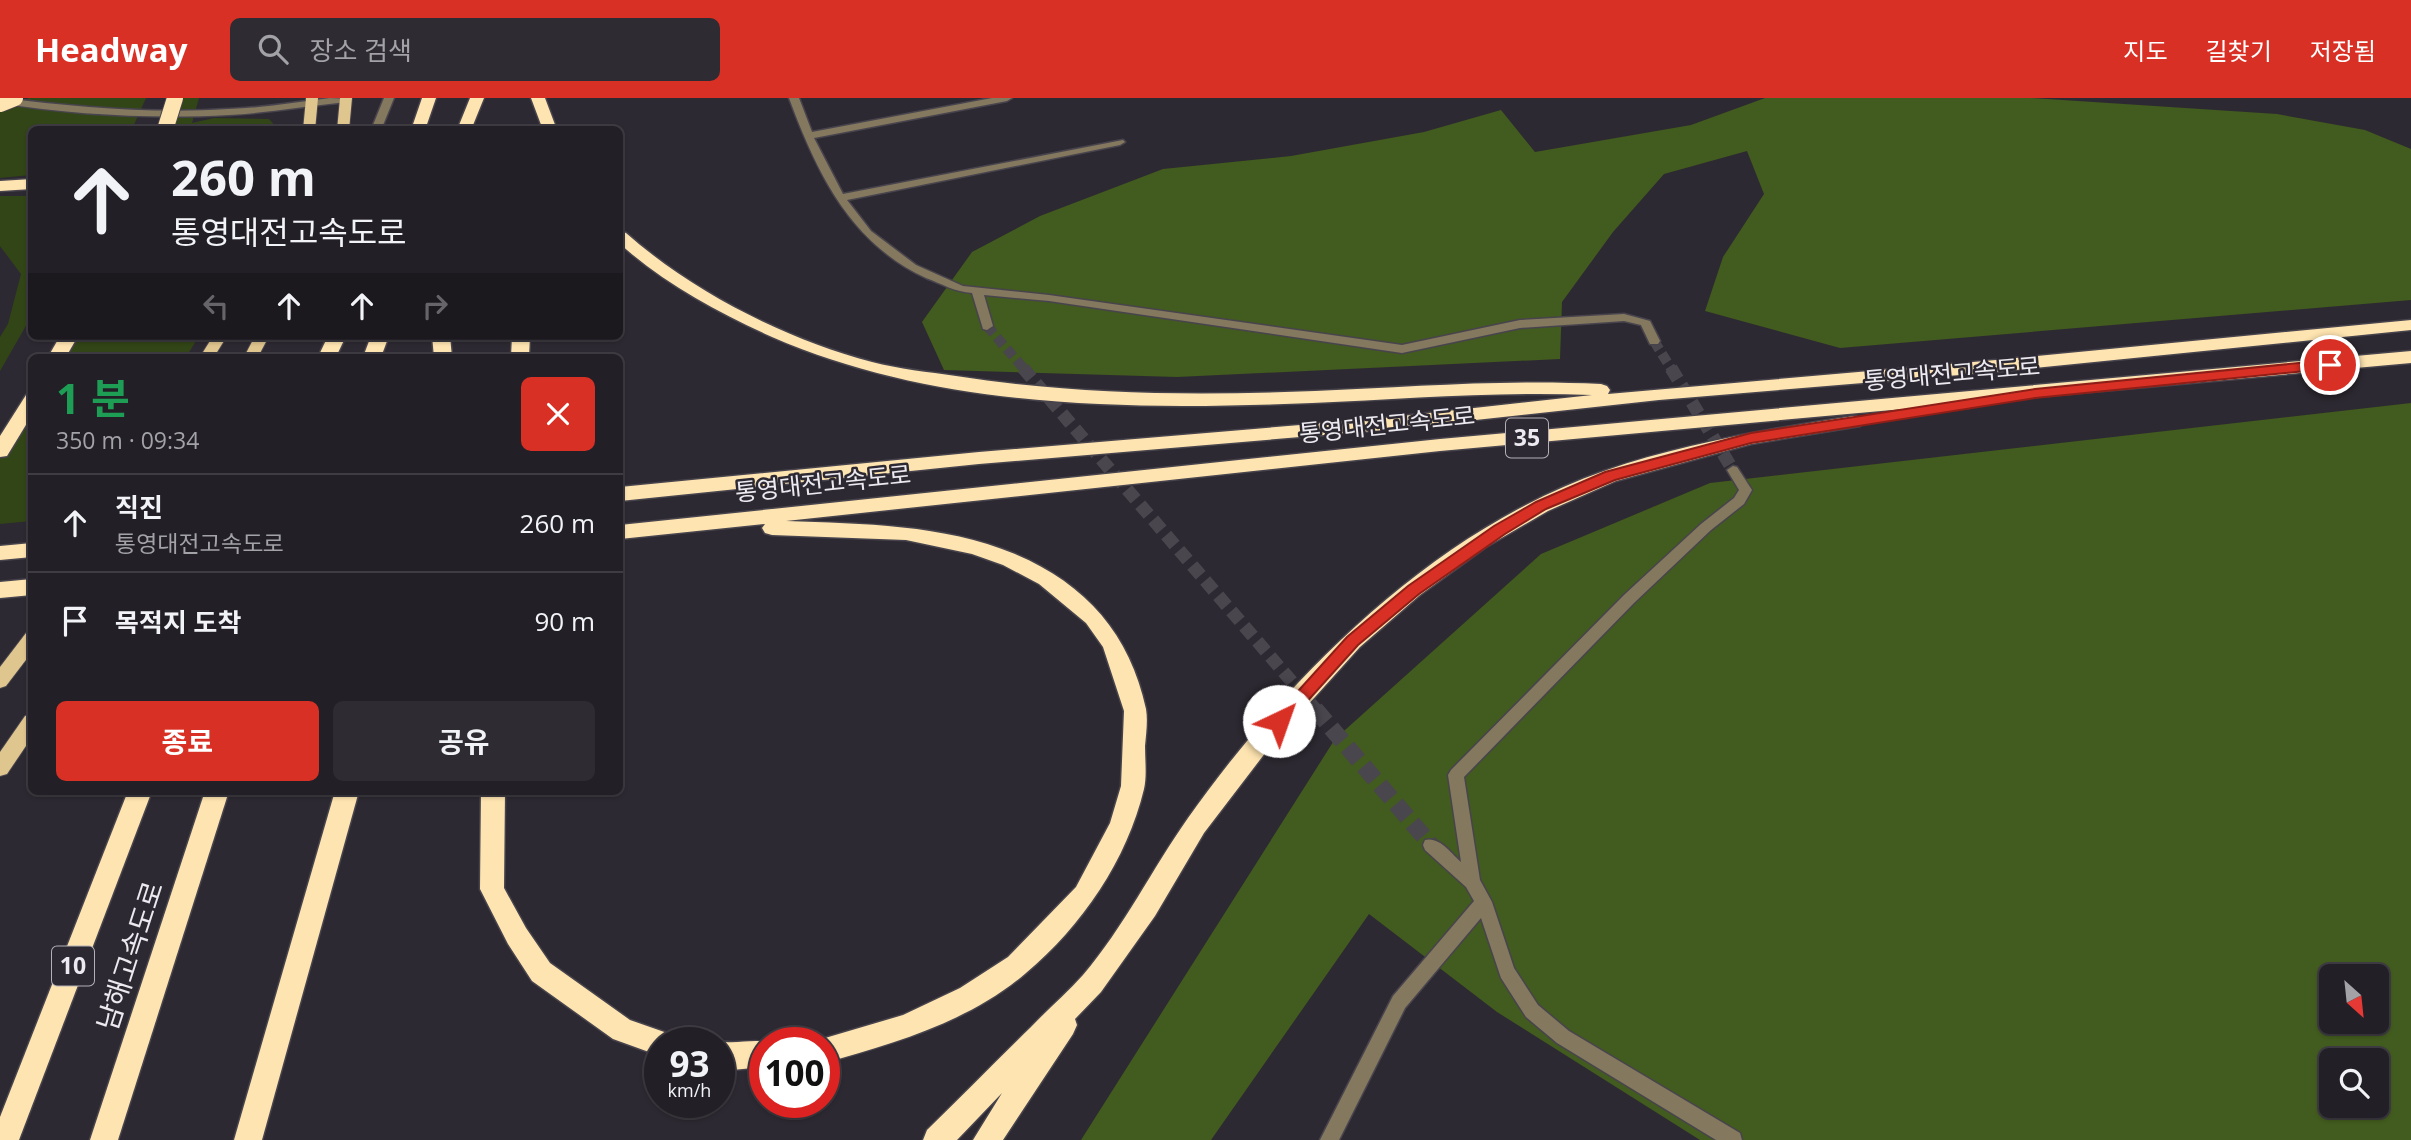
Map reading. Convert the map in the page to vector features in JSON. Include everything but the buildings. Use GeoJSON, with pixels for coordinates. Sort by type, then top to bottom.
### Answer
{"type":"FeatureCollection","features":[{"type":"Feature","properties":{"kind":"highway"},"geometry":{"type":"LineString","coordinates":[[0,102],[15,98]]}},
{"type":"Feature","properties":{"kind":"highway"},"geometry":{"type":"LineString","coordinates":[[166,126],[175,98]]}},
{"type":"Feature","properties":{"kind":"highway"},"geometry":{"type":"LineString","coordinates":[[419,126],[429,98]]}},
{"type":"Feature","properties":{"kind":"highway"},"geometry":{"type":"LineString","coordinates":[[466,126],[477,98]]}},
{"type":"Feature","properties":{"kind":"highway"},"geometry":{"type":"LineString","coordinates":[[536,126],[538,98]]}},
{"type":"Feature","properties":{"kind":"highway"},"geometry":{"type":"LineString","coordinates":[[538,98],[548,126]]}},
{"type":"Feature","properties":{"kind":"highway"},"geometry":{"type":"LineString","coordinates":[[0,186],[28,184]]}},
{"type":"Feature","properties":{"kind":"highway"},"geometry":{"type":"LineString","coordinates":[[623,238],[676,281],[719,307],[781,334],[866,366],[979,388],[1054,396],[1133,400],[1543,387],[1659,394]]}},
{"type":"Feature","properties":{"kind":"highway","name":"통영대전고속도로"},"geometry":{"type":"LineString","coordinates":[[623,494],[979,458],[1384,424],[1659,394],[2010,365],[2411,325]]}},
{"type":"Feature","properties":{"kind":"highway","name":"통영대전고속도로"},"geometry":{"type":"LineString","coordinates":[[623,532],[1440,445],[2411,357]]}},
{"type":"Feature","properties":{"kind":"highway"},"geometry":{"type":"LineString","coordinates":[[987,1140],[1091,984],[1146,908],[1196,826],[1261,741],[1352,641],[1413,590],[1479,542],[1541,506],[1610,476],[1681,456],[1751,438],[2035,393]]}},
{"type":"Feature","properties":{"kind":"highway"},"geometry":{"type":"LineString","coordinates":[[0,451],[28,406]]}},
{"type":"Feature","properties":{"kind":"highway"},"geometry":{"type":"LineString","coordinates":[[644,530],[852,529],[906,533],[975,547],[1010,560],[1046,579],[1085,610],[1113,644],[1124,672],[1135,711],[1133,786],[1121,824],[1085,894],[1017,965],[969,997],[906,1027],[840,1046]]}},
{"type":"Feature","properties":{"kind":"highway"},"geometry":{"type":"LineString","coordinates":[[0,553],[28,550]]}},
{"type":"Feature","properties":{"kind":"highway"},"geometry":{"type":"LineString","coordinates":[[0,590],[28,587]]}},
{"type":"Feature","properties":{"kind":"highway","name":"남해고속도로"},"geometry":{"type":"LineString","coordinates":[[5,1140],[138,795]]}},
{"type":"Feature","properties":{"kind":"highway","name":"남해고속도로"},"geometry":{"type":"LineString","coordinates":[[104,1140],[216,795]]}},
{"type":"Feature","properties":{"kind":"highway"},"geometry":{"type":"LineString","coordinates":[[248,1140],[346,795]]}},
{"type":"Feature","properties":{"kind":"highway"},"geometry":{"type":"LineString","coordinates":[[493,795],[492,889],[517,936],[541,972],[622,1030],[644,1037]]}},
{"type":"Feature","properties":{"kind":"highway"},"geometry":{"type":"LineString","coordinates":[[937,1140],[1091,984]]}},
{"type":"Feature","properties":{"kind":"main road"},"geometry":{"type":"LineString","coordinates":[[342,126],[346,98]]}},
{"type":"Feature","properties":{"kind":"main road"},"geometry":{"type":"LineString","coordinates":[[310,126],[313,100]]}},
{"type":"Feature","properties":{"kind":"main road"},"geometry":{"type":"LineString","coordinates":[[0,681],[28,643]]}},
{"type":"Feature","properties":{"kind":"main road"},"geometry":{"type":"LineString","coordinates":[[0,768],[28,727]]}},
{"type":"Feature","properties":{"kind":"street"},"geometry":{"type":"LineString","coordinates":[[0,102],[149,114],[258,110],[313,100],[346,98]]}},
{"type":"Feature","properties":{"kind":"street"},"geometry":{"type":"LineString","coordinates":[[378,126],[389,98]]}},
{"type":"Feature","properties":{"kind":"street"},"geometry":{"type":"LineString","coordinates":[[794,98],[808,136],[840,198],[867,233],[912,267],[961,289],[1049,298],[1402,349],[1520,324],[1587,317],[1624,317],[1646,323],[1654,341]]}},
{"type":"Feature","properties":{"kind":"street"},"geometry":{"type":"LineString","coordinates":[[808,136],[1007,98]]}},
{"type":"Feature","properties":{"kind":"street"},"geometry":{"type":"LineString","coordinates":[[840,198],[1120,142]]}},
{"type":"Feature","properties":{"kind":"street"},"geometry":{"type":"LineString","coordinates":[[977,291],[987,326]]}},
{"type":"Feature","properties":{"kind":"street"},"geometry":{"type":"LineString","coordinates":[[1472,882],[1456,775],[1629,599],[1706,527],[1739,501],[1746,491],[1733,470]]}},
{"type":"Feature","properties":{"kind":"street"},"geometry":{"type":"LineString","coordinates":[[1431,845],[1472,882],[1484,902],[1507,972],[1532,1011],[1563,1037],[1733,1140]]}},
{"type":"Feature","properties":{"kind":"street"},"geometry":{"type":"LineString","coordinates":[[1329,1140],[1399,1002],[1484,902]]}},
{"type":"Feature","properties":{"kind":"green space"},"geometry":{"type":"Polygon","coordinates":[[[29,98],[146,98],[133,126],[28,126],[28,175],[0,178],[0,111],[29,98]]]}},
{"type":"Feature","properties":{"kind":"green space"},"geometry":{"type":"Polygon","coordinates":[[[183,98],[199,98],[192,123],[214,118],[269,119],[275,126],[174,126],[183,98]]]}},
{"type":"Feature","properties":{"kind":"green space"},"geometry":{"type":"Polygon","coordinates":[[[1765,98],[2031,98],[2277,114],[2365,130],[2411,149],[2411,300],[1840,348],[1705,311],[1723,257],[1764,194],[1747,151],[1664,174],[1613,232],[1562,302],[1560,359],[1177,377],[944,370],[922,322],[972,252],[1040,216],[1163,169],[1291,156],[1424,132],[1501,110],[1535,152],[1691,125],[1765,98]]]}},
{"type":"Feature","properties":{"kind":"green space"},"geometry":{"type":"Polygon","coordinates":[[[0,196],[28,196],[28,322],[0,371],[0,337],[8,324],[21,274],[0,246],[0,196]]]}},
{"type":"Feature","properties":{"kind":"green space"},"geometry":{"type":"Polygon","coordinates":[[[57,340],[197,340],[188,354],[50,354],[57,340]]]}},
{"type":"Feature","properties":{"kind":"green space"},"geometry":{"type":"Polygon","coordinates":[[[28,400],[28,521],[0,524],[0,453],[28,400]]]}},
{"type":"Feature","properties":{"kind":"green space"},"geometry":{"type":"Polygon","coordinates":[[[2411,403],[2411,1140],[1700,1140],[1497,1012],[1369,914],[1211,1140],[1081,1140],[1335,739],[1541,554],[1710,483],[2411,403]]]}},
{"type":"Feature","properties":{"kind":"tunnel"},"geometry":{"type":"LineString","coordinates":[[987,326],[1025,370]]}},
{"type":"Feature","properties":{"kind":"tunnel"},"geometry":{"type":"LineString","coordinates":[[1654,341],[1672,370]]}},
{"type":"Feature","properties":{"kind":"tunnel"},"geometry":{"type":"LineString","coordinates":[[1023,368],[1317,711]]}},
{"type":"Feature","properties":{"kind":"tunnel"},"geometry":{"type":"LineString","coordinates":[[1671,368],[1733,470]]}},
{"type":"Feature","properties":{"kind":"tunnel"},"geometry":{"type":"LineString","coordinates":[[1315,709],[1431,845]]}},
{"type":"Feature","properties":{"kind":"route"},"geometry":{"type":"LineString","coordinates":[[1279,721],[1352,641],[1413,590],[1499,530],[1541,506],[1610,476],[1751,438],[2035,393],[2330,365]]}}]}
